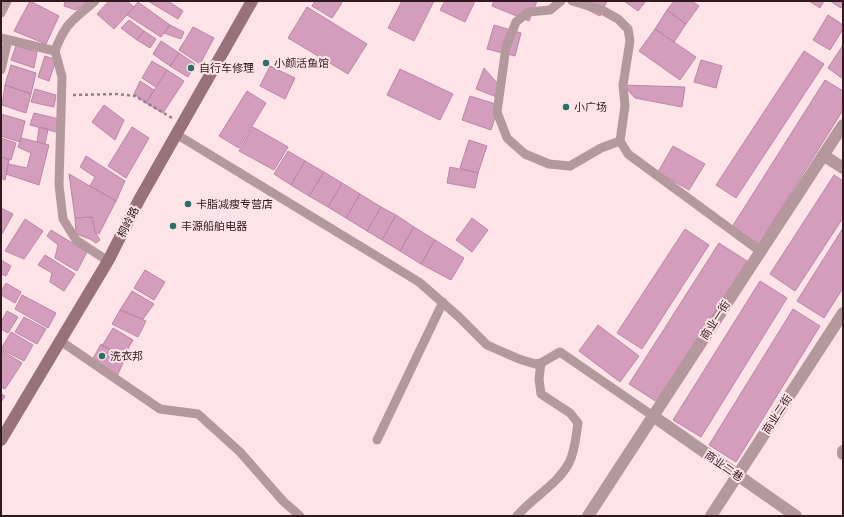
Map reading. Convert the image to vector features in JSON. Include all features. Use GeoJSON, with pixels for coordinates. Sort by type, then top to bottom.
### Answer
{"type":"FeatureCollection","features":[{"type":"Feature","properties":{"kind":"main road","name":"桐岭路"},"geometry":{"type":"LineString","coordinates":[[1,440],[41,376],[59,340],[108,261],[139,200],[252,1]]}},
{"type":"Feature","properties":{"kind":"street","name":"商业一街"},"geometry":{"type":"LineString","coordinates":[[588,516],[843,124]]}},
{"type":"Feature","properties":{"kind":"street"},"geometry":{"type":"LineString","coordinates":[[823,155],[843,168]]}},
{"type":"Feature","properties":{"kind":"street","name":"商业二街"},"geometry":{"type":"LineString","coordinates":[[711,516],[838,331],[843,313]]}},
{"type":"Feature","properties":{"kind":"street","name":"商业二巷"},"geometry":{"type":"LineString","coordinates":[[653,416],[796,516]]}},
{"type":"Feature","properties":{"kind":"lane"},"geometry":{"type":"LineString","coordinates":[[1,13],[7,1]]}},
{"type":"Feature","properties":{"kind":"lane"},"geometry":{"type":"LineString","coordinates":[[95,1],[69,22],[61,36],[55,52],[62,77],[59,185],[63,219],[76,240],[108,261]]}},
{"type":"Feature","properties":{"kind":"lane"},"geometry":{"type":"LineString","coordinates":[[561,1],[550,10],[528,12],[516,22],[506,47],[497,112],[507,138],[525,154],[549,164],[570,166],[601,148],[620,141]]}},
{"type":"Feature","properties":{"kind":"lane"},"geometry":{"type":"LineString","coordinates":[[572,1],[602,10],[618,19],[628,29],[630,41],[623,85],[625,106],[620,141],[628,154],[760,251]]}},
{"type":"Feature","properties":{"kind":"lane"},"geometry":{"type":"LineString","coordinates":[[1,70],[4,39],[55,52]]}},
{"type":"Feature","properties":{"kind":"lane"},"geometry":{"type":"LineString","coordinates":[[180,129],[419,282],[443,302],[487,345],[519,359],[535,364],[541,363],[560,352],[653,416]]}},
{"type":"Feature","properties":{"kind":"lane"},"geometry":{"type":"LineString","coordinates":[[377,440],[443,302]]}},
{"type":"Feature","properties":{"kind":"lane"},"geometry":{"type":"LineString","coordinates":[[59,340],[160,409],[198,414],[240,452],[283,501],[300,516]]}},
{"type":"Feature","properties":{"kind":"lane"},"geometry":{"type":"LineString","coordinates":[[517,516],[557,479],[569,462],[576,438],[578,423],[570,413],[541,394],[539,379],[541,363]]}},
{"type":"Feature","properties":{"kind":"path"},"geometry":{"type":"LineString","coordinates":[[62,96],[87,93],[136,96],[180,129]]}},
{"type":"Feature","properties":{"kind":"building"},"geometry":{"type":"Polygon","coordinates":[[[30,1],[59,16],[46,44],[14,31],[30,1]]]}},
{"type":"Feature","properties":{"kind":"building"},"geometry":{"type":"Polygon","coordinates":[[[65,1],[89,1],[76,10],[64,6],[65,1]]]}},
{"type":"Feature","properties":{"kind":"building"},"geometry":{"type":"Polygon","coordinates":[[[109,1],[127,1],[134,7],[114,29],[97,14],[109,1]]]}},
{"type":"Feature","properties":{"kind":"building"},"geometry":{"type":"Polygon","coordinates":[[[148,1],[168,1],[183,11],[178,19],[148,1]]]}},
{"type":"Feature","properties":{"kind":"building"},"geometry":{"type":"Polygon","coordinates":[[[315,1],[339,1],[342,3],[332,18],[312,6],[315,1]]]}},
{"type":"Feature","properties":{"kind":"building"},"geometry":{"type":"Polygon","coordinates":[[[402,1],[434,1],[414,41],[388,28],[402,1]]]}},
{"type":"Feature","properties":{"kind":"building"},"geometry":{"type":"Polygon","coordinates":[[[445,1],[475,1],[465,22],[440,10],[445,1]]]}},
{"type":"Feature","properties":{"kind":"building"},"geometry":{"type":"Polygon","coordinates":[[[494,1],[537,1],[529,21],[492,6],[494,1]]]}},
{"type":"Feature","properties":{"kind":"building"},"geometry":{"type":"Polygon","coordinates":[[[580,1],[607,1],[600,16],[578,5],[580,1]]]}},
{"type":"Feature","properties":{"kind":"building"},"geometry":{"type":"Polygon","coordinates":[[[624,1],[646,1],[638,11],[624,1]]]}},
{"type":"Feature","properties":{"kind":"building"},"geometry":{"type":"Polygon","coordinates":[[[674,1],[692,1],[699,6],[686,24],[667,10],[674,1]]]}},
{"type":"Feature","properties":{"kind":"building"},"geometry":{"type":"Polygon","coordinates":[[[809,1],[824,1],[820,8],[809,1]]]}},
{"type":"Feature","properties":{"kind":"building"},"geometry":{"type":"Polygon","coordinates":[[[830,1],[843,1],[843,5],[841,8],[830,1]]]}},
{"type":"Feature","properties":{"kind":"building"},"geometry":{"type":"Polygon","coordinates":[[[138,2],[170,25],[161,37],[127,15],[138,2]]]}},
{"type":"Feature","properties":{"kind":"building"},"geometry":{"type":"Polygon","coordinates":[[[307,7],[367,44],[348,74],[288,38],[307,7]]]}},
{"type":"Feature","properties":{"kind":"building"},"geometry":{"type":"Polygon","coordinates":[[[667,10],[686,24],[674,42],[655,29],[667,10]]]}},
{"type":"Feature","properties":{"kind":"building"},"geometry":{"type":"Polygon","coordinates":[[[828,15],[843,25],[843,29],[830,50],[813,40],[828,15]]]}},
{"type":"Feature","properties":{"kind":"building"},"geometry":{"type":"Polygon","coordinates":[[[129,20],[144,31],[137,40],[121,28],[129,20]]]}},
{"type":"Feature","properties":{"kind":"building"},"geometry":{"type":"Polygon","coordinates":[[[170,25],[184,32],[181,39],[164,33],[170,25]]]}},
{"type":"Feature","properties":{"kind":"building"},"geometry":{"type":"Polygon","coordinates":[[[494,25],[521,33],[515,56],[487,49],[494,25]]]}},
{"type":"Feature","properties":{"kind":"building"},"geometry":{"type":"Polygon","coordinates":[[[193,27],[214,38],[200,64],[179,50],[193,27]]]}},
{"type":"Feature","properties":{"kind":"building"},"geometry":{"type":"Polygon","coordinates":[[[655,29],[696,57],[680,80],[639,51],[655,29]]]}},
{"type":"Feature","properties":{"kind":"building"},"geometry":{"type":"Polygon","coordinates":[[[144,31],[156,39],[150,48],[137,40],[144,31]]]}},
{"type":"Feature","properties":{"kind":"building"},"geometry":{"type":"Polygon","coordinates":[[[161,41],[179,53],[170,66],[153,54],[161,41]]]}},
{"type":"Feature","properties":{"kind":"building"},"geometry":{"type":"Polygon","coordinates":[[[843,45],[843,79],[828,68],[843,45]]]}},
{"type":"Feature","properties":{"kind":"building"},"geometry":{"type":"Polygon","coordinates":[[[16,46],[37,52],[34,68],[11,60],[16,46]]]}},
{"type":"Feature","properties":{"kind":"building"},"geometry":{"type":"Polygon","coordinates":[[[804,51],[824,64],[736,198],[716,185],[804,51]]]}},
{"type":"Feature","properties":{"kind":"building"},"geometry":{"type":"Polygon","coordinates":[[[179,53],[195,64],[188,77],[170,66],[179,53]]]}},
{"type":"Feature","properties":{"kind":"building"},"geometry":{"type":"Polygon","coordinates":[[[45,56],[56,60],[49,81],[38,77],[45,56]]]}},
{"type":"Feature","properties":{"kind":"building"},"geometry":{"type":"Polygon","coordinates":[[[701,60],[722,66],[716,88],[694,82],[701,60]]]}},
{"type":"Feature","properties":{"kind":"building"},"geometry":{"type":"Polygon","coordinates":[[[152,61],[167,70],[156,87],[142,78],[152,61]]]}},
{"type":"Feature","properties":{"kind":"building"},"geometry":{"type":"Polygon","coordinates":[[[11,65],[36,73],[31,94],[5,85],[11,65]]]}},
{"type":"Feature","properties":{"kind":"building"},"geometry":{"type":"Polygon","coordinates":[[[270,66],[295,78],[285,99],[260,86],[270,66]]]}},
{"type":"Feature","properties":{"kind":"building"},"geometry":{"type":"Polygon","coordinates":[[[484,68],[499,85],[502,99],[476,89],[484,68]]]}},
{"type":"Feature","properties":{"kind":"building"},"geometry":{"type":"Polygon","coordinates":[[[400,69],[453,94],[440,120],[387,95],[400,69]]]}},
{"type":"Feature","properties":{"kind":"building"},"geometry":{"type":"Polygon","coordinates":[[[167,70],[184,81],[163,113],[146,103],[167,70]]]}},
{"type":"Feature","properties":{"kind":"building"},"geometry":{"type":"Polygon","coordinates":[[[825,80],[843,91],[843,110],[759,244],[732,227],[825,80]]]}},
{"type":"Feature","properties":{"kind":"building"},"geometry":{"type":"Polygon","coordinates":[[[140,81],[154,90],[146,103],[134,94],[140,81]]]}},
{"type":"Feature","properties":{"kind":"building"},"geometry":{"type":"Polygon","coordinates":[[[5,85],[31,94],[26,113],[2,105],[5,85]]]}},
{"type":"Feature","properties":{"kind":"building"},"geometry":{"type":"Polygon","coordinates":[[[623,85],[685,87],[682,107],[635,98],[623,85]]]}},
{"type":"Feature","properties":{"kind":"building"},"geometry":{"type":"Polygon","coordinates":[[[35,89],[56,95],[54,107],[31,102],[35,89]]]}},
{"type":"Feature","properties":{"kind":"building"},"geometry":{"type":"Polygon","coordinates":[[[247,91],[266,103],[239,148],[219,136],[247,91]]]}},
{"type":"Feature","properties":{"kind":"building"},"geometry":{"type":"Polygon","coordinates":[[[470,96],[499,105],[491,130],[462,120],[470,96]]]}},
{"type":"Feature","properties":{"kind":"building"},"geometry":{"type":"Polygon","coordinates":[[[104,105],[124,120],[115,140],[92,122],[104,105]]]}},
{"type":"Feature","properties":{"kind":"building"},"geometry":{"type":"Polygon","coordinates":[[[34,113],[59,119],[56,132],[30,125],[34,113]]]}},
{"type":"Feature","properties":{"kind":"building"},"geometry":{"type":"Polygon","coordinates":[[[1,114],[25,121],[20,142],[1,136],[1,114]]]}},
{"type":"Feature","properties":{"kind":"building"},"geometry":{"type":"Polygon","coordinates":[[[39,127],[48,129],[45,144],[37,142],[39,127]]]}},
{"type":"Feature","properties":{"kind":"building"},"geometry":{"type":"Polygon","coordinates":[[[132,127],[149,138],[126,178],[108,166],[132,127]]]}},
{"type":"Feature","properties":{"kind":"building"},"geometry":{"type":"Polygon","coordinates":[[[253,127],[288,147],[274,170],[239,151],[253,127]]]}},
{"type":"Feature","properties":{"kind":"building"},"geometry":{"type":"Polygon","coordinates":[[[1,138],[16,143],[11,160],[1,157],[1,138]]]}},
{"type":"Feature","properties":{"kind":"building"},"geometry":{"type":"Polygon","coordinates":[[[21,138],[49,145],[39,185],[6,174],[8,164],[27,168],[31,153],[18,147],[21,138]]]}},
{"type":"Feature","properties":{"kind":"building"},"geometry":{"type":"Polygon","coordinates":[[[469,140],[487,146],[478,173],[460,168],[469,140]]]}},
{"type":"Feature","properties":{"kind":"building"},"geometry":{"type":"Polygon","coordinates":[[[673,146],[705,164],[689,190],[658,172],[673,146]]]}},
{"type":"Feature","properties":{"kind":"building"},"geometry":{"type":"Polygon","coordinates":[[[288,151],[305,161],[291,185],[274,174],[288,151]]]}},
{"type":"Feature","properties":{"kind":"building"},"geometry":{"type":"Polygon","coordinates":[[[86,156],[125,181],[116,201],[90,186],[95,177],[80,167],[86,156]]]}},
{"type":"Feature","properties":{"kind":"building"},"geometry":{"type":"Polygon","coordinates":[[[1,157],[9,160],[5,180],[1,178],[1,157]]]}},
{"type":"Feature","properties":{"kind":"building"},"geometry":{"type":"Polygon","coordinates":[[[305,161],[324,172],[309,196],[291,185],[305,161]]]}},
{"type":"Feature","properties":{"kind":"building"},"geometry":{"type":"Polygon","coordinates":[[[450,167],[478,173],[475,188],[447,183],[450,167]]]}},
{"type":"Feature","properties":{"kind":"building"},"geometry":{"type":"Polygon","coordinates":[[[324,172],[342,183],[328,207],[309,196],[324,172]]]}},
{"type":"Feature","properties":{"kind":"building"},"geometry":{"type":"Polygon","coordinates":[[[69,174],[116,201],[99,234],[95,232],[92,217],[75,218],[69,174]]]}},
{"type":"Feature","properties":{"kind":"building"},"geometry":{"type":"Polygon","coordinates":[[[834,175],[843,181],[843,218],[795,291],[770,274],[834,175]]]}},
{"type":"Feature","properties":{"kind":"building"},"geometry":{"type":"Polygon","coordinates":[[[342,183],[360,194],[346,218],[328,207],[342,183]]]}},
{"type":"Feature","properties":{"kind":"building"},"geometry":{"type":"Polygon","coordinates":[[[360,194],[381,207],[367,231],[346,218],[360,194]]]}},
{"type":"Feature","properties":{"kind":"building"},"geometry":{"type":"Polygon","coordinates":[[[381,207],[396,215],[382,240],[367,231],[381,207]]]}},
{"type":"Feature","properties":{"kind":"building"},"geometry":{"type":"Polygon","coordinates":[[[1,208],[13,214],[2,234],[1,233],[1,208]]]}},
{"type":"Feature","properties":{"kind":"building"},"geometry":{"type":"Polygon","coordinates":[[[396,215],[414,227],[400,251],[382,240],[396,215]]]}},
{"type":"Feature","properties":{"kind":"building"},"geometry":{"type":"Polygon","coordinates":[[[92,217],[95,232],[100,240],[96,243],[76,234],[75,218],[92,217]]]}},
{"type":"Feature","properties":{"kind":"building"},"geometry":{"type":"Polygon","coordinates":[[[472,218],[488,230],[472,252],[456,240],[472,218]]]}},
{"type":"Feature","properties":{"kind":"building"},"geometry":{"type":"Polygon","coordinates":[[[25,219],[43,231],[24,259],[5,251],[25,219]]]}},
{"type":"Feature","properties":{"kind":"building"},"geometry":{"type":"Polygon","coordinates":[[[414,227],[435,240],[421,264],[400,251],[414,227]]]}},
{"type":"Feature","properties":{"kind":"building"},"geometry":{"type":"Polygon","coordinates":[[[843,228],[843,288],[824,318],[797,301],[843,228]]]}},
{"type":"Feature","properties":{"kind":"building"},"geometry":{"type":"Polygon","coordinates":[[[685,229],[709,245],[642,349],[617,333],[685,229]]]}},
{"type":"Feature","properties":{"kind":"building"},"geometry":{"type":"Polygon","coordinates":[[[51,230],[87,252],[77,271],[55,258],[58,245],[47,236],[51,230]]]}},
{"type":"Feature","properties":{"kind":"building"},"geometry":{"type":"Polygon","coordinates":[[[435,240],[464,258],[451,280],[421,264],[435,240]]]}},
{"type":"Feature","properties":{"kind":"building"},"geometry":{"type":"Polygon","coordinates":[[[719,243],[747,261],[657,402],[629,384],[719,243]]]}},
{"type":"Feature","properties":{"kind":"building"},"geometry":{"type":"Polygon","coordinates":[[[45,255],[75,274],[64,291],[50,282],[52,273],[38,265],[45,255]]]}},
{"type":"Feature","properties":{"kind":"building"},"geometry":{"type":"Polygon","coordinates":[[[1,260],[11,266],[6,276],[1,274],[1,260]]]}},
{"type":"Feature","properties":{"kind":"building"},"geometry":{"type":"Polygon","coordinates":[[[145,270],[165,282],[154,300],[134,288],[145,270]]]}},
{"type":"Feature","properties":{"kind":"building"},"geometry":{"type":"Polygon","coordinates":[[[760,281],[787,298],[701,437],[673,420],[760,281]]]}},
{"type":"Feature","properties":{"kind":"building"},"geometry":{"type":"Polygon","coordinates":[[[6,283],[21,292],[15,303],[1,295],[1,291],[6,283]]]}},
{"type":"Feature","properties":{"kind":"building"},"geometry":{"type":"Polygon","coordinates":[[[132,291],[154,304],[143,319],[120,310],[132,291]]]}},
{"type":"Feature","properties":{"kind":"building"},"geometry":{"type":"Polygon","coordinates":[[[22,295],[56,313],[48,328],[15,309],[22,295]]]}},
{"type":"Feature","properties":{"kind":"building"},"geometry":{"type":"Polygon","coordinates":[[[793,309],[820,326],[736,462],[709,445],[793,309]]]}},
{"type":"Feature","properties":{"kind":"building"},"geometry":{"type":"Polygon","coordinates":[[[120,310],[146,321],[138,337],[112,324],[120,310]]]}},
{"type":"Feature","properties":{"kind":"building"},"geometry":{"type":"Polygon","coordinates":[[[7,311],[18,317],[8,333],[1,329],[1,322],[7,311]]]}},
{"type":"Feature","properties":{"kind":"building"},"geometry":{"type":"Polygon","coordinates":[[[24,317],[46,329],[37,344],[15,332],[24,317]]]}},
{"type":"Feature","properties":{"kind":"building"},"geometry":{"type":"Polygon","coordinates":[[[598,325],[639,356],[620,382],[579,351],[598,325]]]}},
{"type":"Feature","properties":{"kind":"building"},"geometry":{"type":"Polygon","coordinates":[[[113,328],[133,340],[124,356],[102,346],[113,328]]]}},
{"type":"Feature","properties":{"kind":"building"},"geometry":{"type":"Polygon","coordinates":[[[11,332],[33,345],[24,361],[1,349],[11,332]]]}},
{"type":"Feature","properties":{"kind":"building"},"geometry":{"type":"Polygon","coordinates":[[[101,344],[125,358],[116,379],[91,362],[101,344]]]}},
{"type":"Feature","properties":{"kind":"building"},"geometry":{"type":"Polygon","coordinates":[[[1,350],[22,363],[5,389],[1,387],[1,350]]]}},
{"type":"Feature","properties":{"kind":"building"},"geometry":{"type":"Polygon","coordinates":[[[1,394],[5,396],[1,402],[1,394]]]}},
{"type":"Feature","properties":{"kind":"place","name":"小颜活鱼馆"},"geometry":{"type":"Point","coordinates":[266,63]}},
{"type":"Feature","properties":{"kind":"place","name":"自行车修理"},"geometry":{"type":"Point","coordinates":[191,68]}},
{"type":"Feature","properties":{"kind":"place","name":"小广场"},"geometry":{"type":"Point","coordinates":[566,107]}},
{"type":"Feature","properties":{"kind":"place","name":"卡脂减瘦专营店"},"geometry":{"type":"Point","coordinates":[188,204]}},
{"type":"Feature","properties":{"kind":"place","name":"丰源船舶电器"},"geometry":{"type":"Point","coordinates":[173,226]}},
{"type":"Feature","properties":{"kind":"place","name":"洗衣邦"},"geometry":{"type":"Point","coordinates":[102,356]}}]}
